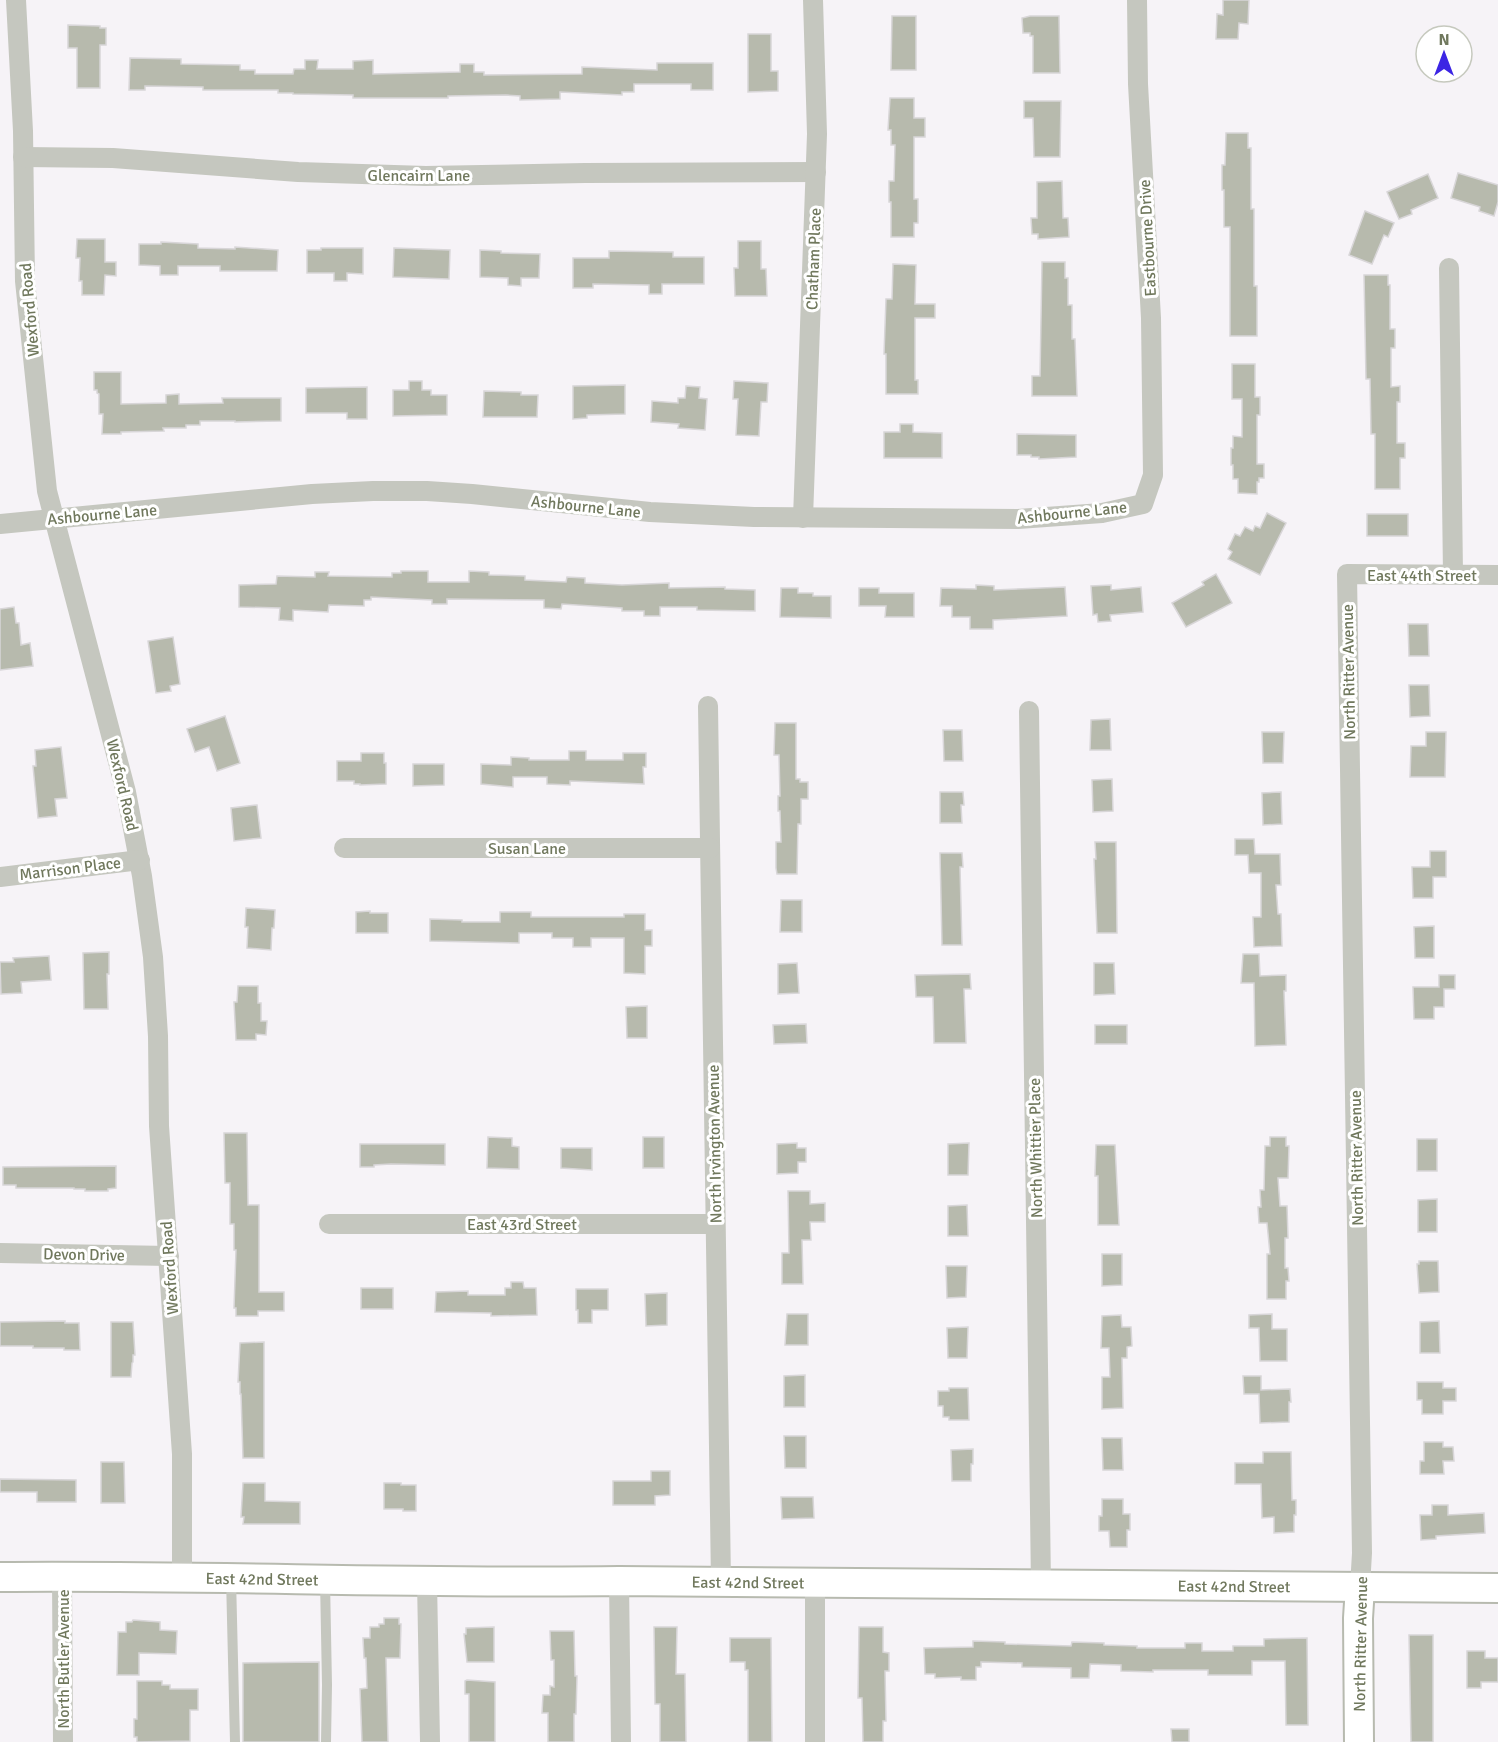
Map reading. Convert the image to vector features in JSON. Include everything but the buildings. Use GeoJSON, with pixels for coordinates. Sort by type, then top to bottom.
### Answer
{"type":"FeatureCollection","features":[{"type":"Feature","properties":{"kind":"street","name":"Wexford Road"},"geometry":{"type":"LineString","coordinates":[[16,0],[27,304],[47,491],[118,758],[140,860],[155,981],[159,1126],[182,1454],[182,1578]]}},
{"type":"Feature","properties":{"kind":"street","name":"Chatham Place"},"geometry":{"type":"LineString","coordinates":[[803,518],[817,134],[813,0]]}},
{"type":"Feature","properties":{"kind":"street","name":"Eastbourne Drive"},"geometry":{"type":"LineString","coordinates":[[1137,0],[1138,84],[1151,318],[1153,475]]}},
{"type":"Feature","properties":{"kind":"street","name":"Glencairn Lane"},"geometry":{"type":"LineString","coordinates":[[23,157],[112,158],[297,172],[426,176],[816,172]]}},
{"type":"Feature","properties":{"kind":"street"},"geometry":{"type":"LineString","coordinates":[[1449,268],[1453,574]]}},
{"type":"Feature","properties":{"kind":"street","name":"Ashbourne Lane"},"geometry":{"type":"LineString","coordinates":[[0,524],[312,494],[373,491],[472,494],[650,512],[754,517],[1018,519],[1102,513],[1143,504],[1153,475]]}},
{"type":"Feature","properties":{"kind":"street","name":"East 44th Street"},"geometry":{"type":"LineString","coordinates":[[1347,574],[1498,575]]}},
{"type":"Feature","properties":{"kind":"street","name":"North Ritter Avenue"},"geometry":{"type":"LineString","coordinates":[[1347,574],[1362,1553],[1358,1618],[1359,1742]]}},
{"type":"Feature","properties":{"kind":"street","name":"North Irvington Avenue"},"geometry":{"type":"LineString","coordinates":[[708,706],[721,1582]]}},
{"type":"Feature","properties":{"kind":"street","name":"North Whittier Place"},"geometry":{"type":"LineString","coordinates":[[1029,711],[1041,1585]]}},
{"type":"Feature","properties":{"kind":"street","name":"Susan Lane"},"geometry":{"type":"LineString","coordinates":[[344,848],[710,848]]}},
{"type":"Feature","properties":{"kind":"street","name":"Marrison Place"},"geometry":{"type":"LineString","coordinates":[[0,877],[140,860]]}},
{"type":"Feature","properties":{"kind":"street","name":"East 43rd Street"},"geometry":{"type":"LineString","coordinates":[[329,1224],[715,1224]]}},
{"type":"Feature","properties":{"kind":"street","name":"Devon Drive"},"geometry":{"type":"LineString","coordinates":[[0,1253],[169,1256]]}},
{"type":"Feature","properties":{"kind":"street","name":"North Butler Avenue"},"geometry":{"type":"LineString","coordinates":[[63,1576],[63,1742]]}},
{"type":"Feature","properties":{"kind":"street","name":"East 42nd Street"},"geometry":{"type":"LineString","coordinates":[[0,1577],[325,1579],[507,1583],[620,1581],[1498,1588]]}},
{"type":"Feature","properties":{"kind":"street"},"geometry":{"type":"LineString","coordinates":[[428,1581],[430,1742]]}},
{"type":"Feature","properties":{"kind":"street"},"geometry":{"type":"LineString","coordinates":[[620,1581],[621,1742]]}},
{"type":"Feature","properties":{"kind":"street"},"geometry":{"type":"LineString","coordinates":[[815,1742],[816,1582]]}},
{"type":"Feature","properties":{"kind":"lane"},"geometry":{"type":"LineString","coordinates":[[231,1578],[235,1742]]}},
{"type":"Feature","properties":{"kind":"lane"},"geometry":{"type":"LineString","coordinates":[[325,1579],[326,1742]]}}]}
